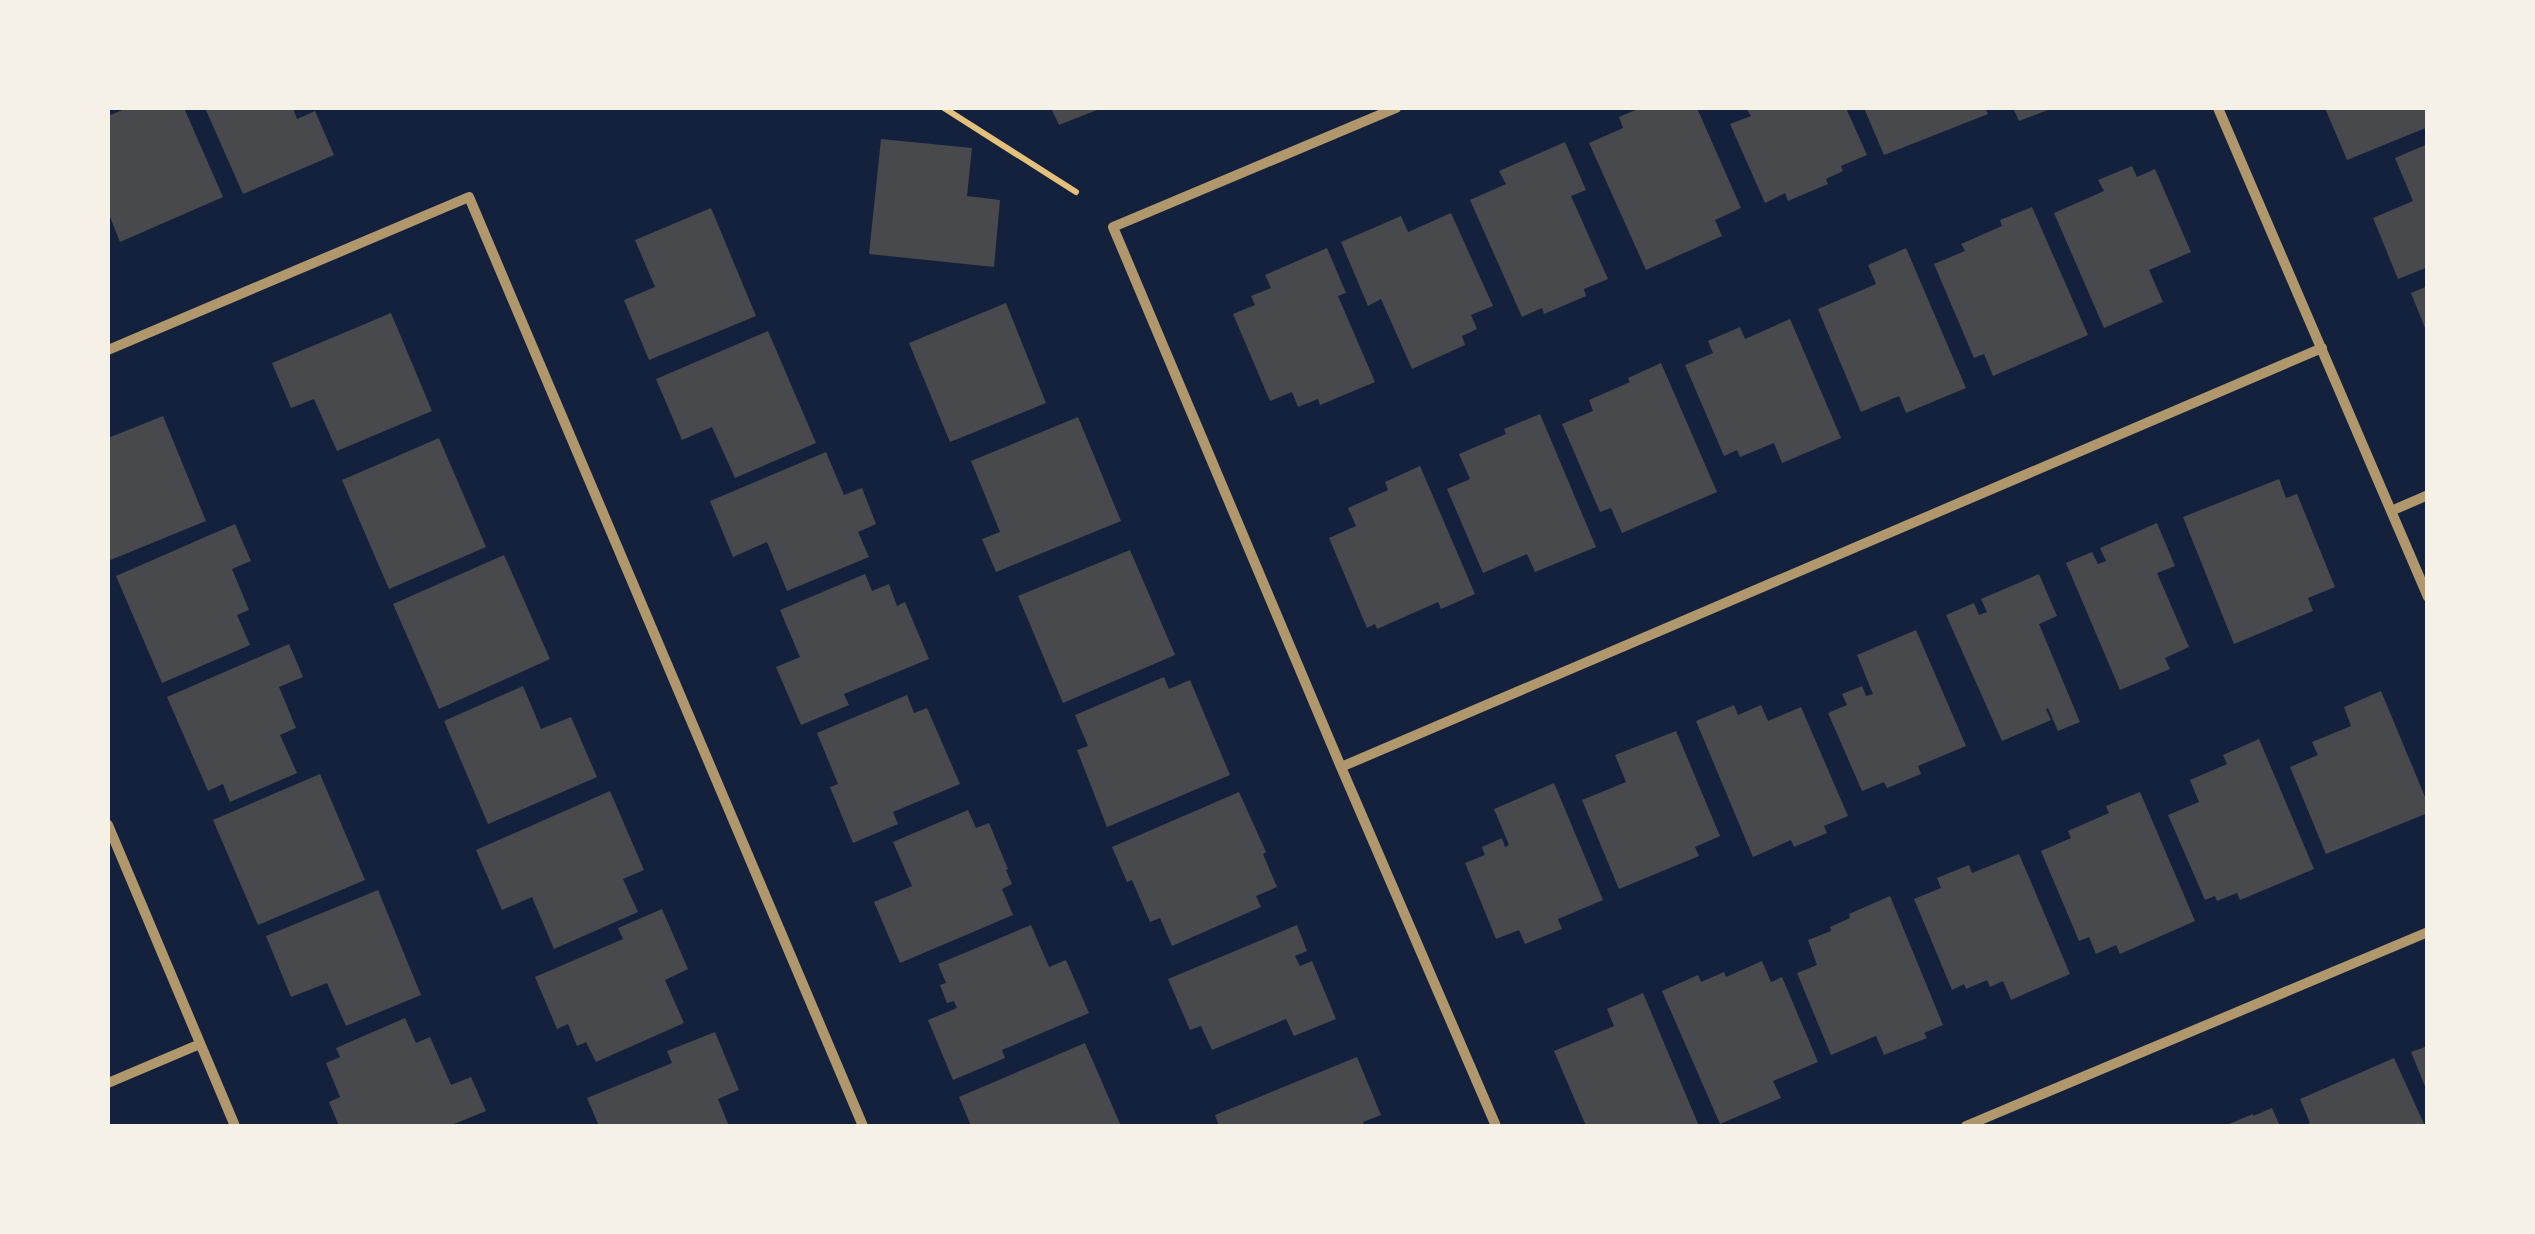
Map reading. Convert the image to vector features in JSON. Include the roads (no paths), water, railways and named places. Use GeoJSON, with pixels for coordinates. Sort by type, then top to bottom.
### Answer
{"type":"FeatureCollection","features":[{"type":"Feature","properties":{"kind":"street"},"geometry":{"type":"LineString","coordinates":[[1396,108],[1113,227],[1496,1126]]}},
{"type":"Feature","properties":{"kind":"street"},"geometry":{"type":"LineString","coordinates":[[2218,108],[2428,597]]}},
{"type":"Feature","properties":{"kind":"street"},"geometry":{"type":"LineString","coordinates":[[108,350],[469,197],[863,1126]]}},
{"type":"Feature","properties":{"kind":"street"},"geometry":{"type":"LineString","coordinates":[[1341,766],[2322,348]]}},
{"type":"Feature","properties":{"kind":"street"},"geometry":{"type":"LineString","coordinates":[[2390,510],[2428,494]]}},
{"type":"Feature","properties":{"kind":"street"},"geometry":{"type":"LineString","coordinates":[[108,825],[235,1126]]}},
{"type":"Feature","properties":{"kind":"street"},"geometry":{"type":"LineString","coordinates":[[1966,1126],[2428,932]]}},
{"type":"Feature","properties":{"kind":"street"},"geometry":{"type":"LineString","coordinates":[[108,1083],[200,1044]]}}]}
